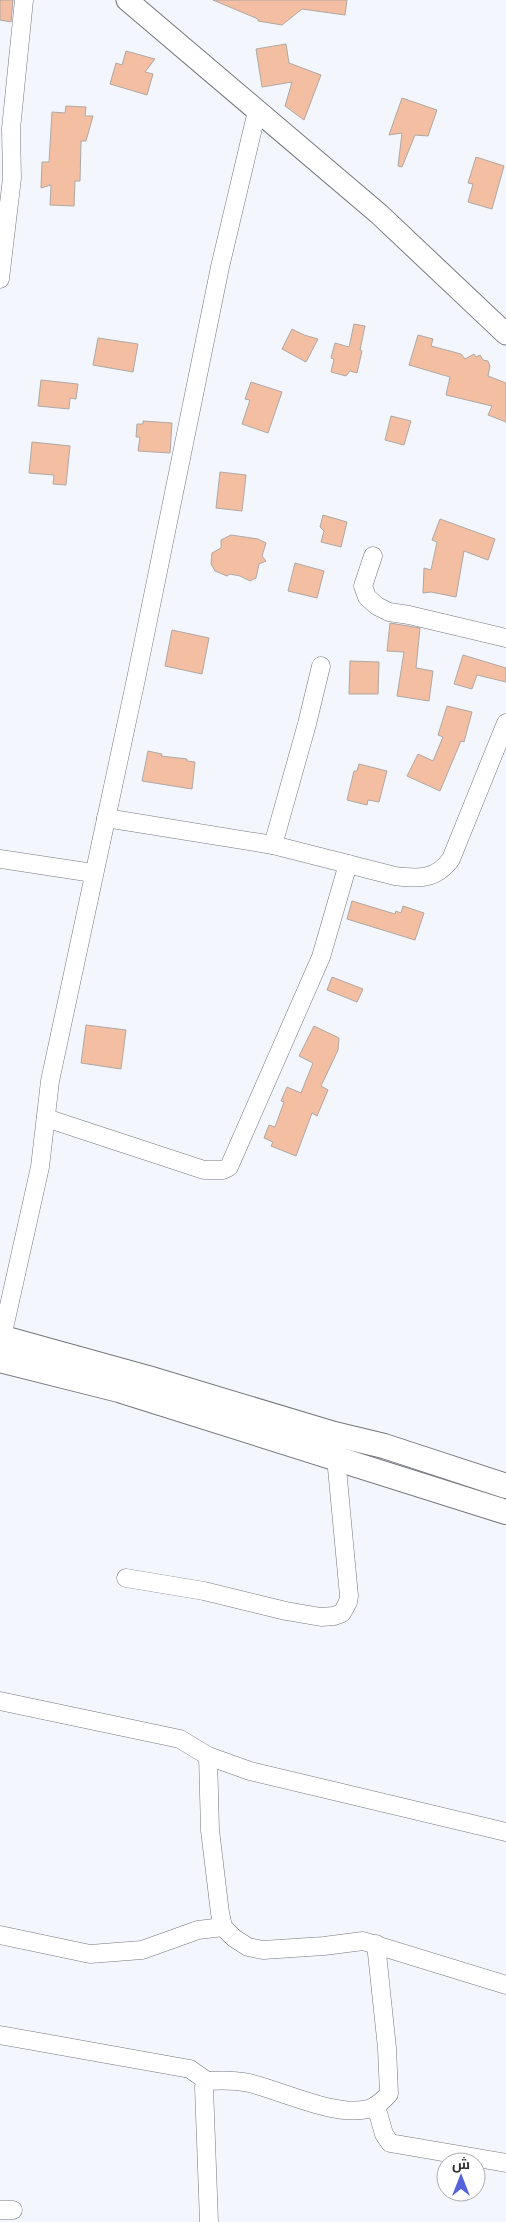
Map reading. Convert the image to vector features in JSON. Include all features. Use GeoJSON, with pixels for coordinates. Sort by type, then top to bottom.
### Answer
{"type":"FeatureCollection","features":[{"type":"Feature","properties":{"kind":"main road"},"geometry":{"type":"LineString","coordinates":[[1,1345],[148,1378],[334,1434],[384,1446],[506,1486]]}},
{"type":"Feature","properties":{"kind":"main road"},"geometry":{"type":"LineString","coordinates":[[1,1345],[119,1390],[506,1512]]}},
{"type":"Feature","properties":{"kind":"street"},"geometry":{"type":"LineString","coordinates":[[0,279],[12,178],[11,129],[24,0]]}},
{"type":"Feature","properties":{"kind":"street"},"geometry":{"type":"LineString","coordinates":[[127,0],[379,214],[506,334]]}},
{"type":"Feature","properties":{"kind":"street"},"geometry":{"type":"LineString","coordinates":[[1,1345],[40,1167],[50,1081],[212,305],[244,160],[257,111]]}},
{"type":"Feature","properties":{"kind":"street"},"geometry":{"type":"LineString","coordinates":[[373,556],[363,586],[367,597],[377,606],[389,612],[506,638]]}},
{"type":"Feature","properties":{"kind":"street"},"geometry":{"type":"LineString","coordinates":[[273,845],[307,724],[321,666]]}},
{"type":"Feature","properties":{"kind":"street"},"geometry":{"type":"LineString","coordinates":[[106,818],[273,845],[395,876],[416,879],[428,878],[445,868],[451,860],[506,723]]}},
{"type":"Feature","properties":{"kind":"street"},"geometry":{"type":"LineString","coordinates":[[0,859],[94,873]]}},
{"type":"Feature","properties":{"kind":"street"},"geometry":{"type":"LineString","coordinates":[[46,1118],[204,1170],[222,1170],[229,1167],[322,957],[348,864]]}},
{"type":"Feature","properties":{"kind":"street"},"geometry":{"type":"LineString","coordinates":[[126,1578],[204,1591],[286,1612],[321,1617],[342,1613],[346,1607],[348,1596],[334,1434]]}},
{"type":"Feature","properties":{"kind":"street"},"geometry":{"type":"LineString","coordinates":[[0,1701],[180,1739],[208,1756],[250,1771],[506,1832]]}},
{"type":"Feature","properties":{"kind":"street"},"geometry":{"type":"LineString","coordinates":[[208,1756],[210,1830],[223,1927],[234,1938],[248,1947],[263,1950],[324,1946],[362,1941],[506,1985]]}},
{"type":"Feature","properties":{"kind":"street"},"geometry":{"type":"LineString","coordinates":[[0,1935],[66,1950],[98,1954],[142,1950],[198,1930],[223,1927]]}},
{"type":"Feature","properties":{"kind":"street"},"geometry":{"type":"LineString","coordinates":[[0,2035],[184,2068],[198,2073],[207,2080],[234,2080],[250,2083],[300,2099],[355,2111],[376,2106],[389,2094],[387,2048],[376,1944]]}},
{"type":"Feature","properties":{"kind":"street"},"geometry":{"type":"LineString","coordinates":[[207,2080],[204,2087],[209,2222]]}},
{"type":"Feature","properties":{"kind":"street"},"geometry":{"type":"LineString","coordinates":[[376,2106],[384,2134],[390,2143],[506,2164]]}},
{"type":"Feature","properties":{"kind":"building"},"geometry":{"type":"Polygon","coordinates":[[[0,0],[13,0],[11,22],[0,20],[0,0]]]}},
{"type":"Feature","properties":{"kind":"building"},"geometry":{"type":"Polygon","coordinates":[[[213,0],[347,0],[345,15],[302,9],[282,25],[258,21],[258,19],[213,0]]]}},
{"type":"Feature","properties":{"kind":"building"},"geometry":{"type":"Polygon","coordinates":[[[286,44],[289,63],[321,75],[304,120],[285,106],[292,82],[262,87],[256,49],[286,44]]]}},
{"type":"Feature","properties":{"kind":"building"},"geometry":{"type":"Polygon","coordinates":[[[126,51],[155,59],[145,72],[153,74],[147,95],[110,84],[116,63],[122,65],[126,51]]]}},
{"type":"Feature","properties":{"kind":"building"},"geometry":{"type":"Polygon","coordinates":[[[402,98],[437,110],[428,136],[415,135],[402,167],[398,166],[402,133],[389,135],[402,98]]]}},
{"type":"Feature","properties":{"kind":"building"},"geometry":{"type":"Polygon","coordinates":[[[66,106],[86,107],[85,116],[93,116],[86,141],[81,141],[80,181],[75,181],[74,206],[50,205],[51,185],[41,188],[42,162],[49,162],[52,112],[65,113],[66,106]]]}},
{"type":"Feature","properties":{"kind":"building"},"geometry":{"type":"Polygon","coordinates":[[[476,157],[504,166],[492,209],[468,202],[473,184],[468,183],[476,157]]]}},
{"type":"Feature","properties":{"kind":"building"},"geometry":{"type":"Polygon","coordinates":[[[354,324],[365,326],[357,373],[350,371],[346,376],[331,372],[334,359],[331,358],[335,343],[349,347],[354,324]]]}},
{"type":"Feature","properties":{"kind":"building"},"geometry":{"type":"Polygon","coordinates":[[[292,329],[318,339],[306,362],[282,349],[292,329]]]}},
{"type":"Feature","properties":{"kind":"building"},"geometry":{"type":"Polygon","coordinates":[[[418,335],[433,339],[431,346],[461,354],[465,359],[474,354],[476,357],[480,355],[483,360],[488,361],[490,366],[488,376],[506,383],[506,422],[488,415],[492,406],[446,395],[450,377],[409,365],[418,335]]]}},
{"type":"Feature","properties":{"kind":"building"},"geometry":{"type":"Polygon","coordinates":[[[98,338],[138,344],[133,372],[93,365],[98,338]]]}},
{"type":"Feature","properties":{"kind":"building"},"geometry":{"type":"Polygon","coordinates":[[[41,380],[78,384],[76,399],[70,398],[69,409],[38,406],[41,380]]]}},
{"type":"Feature","properties":{"kind":"building"},"geometry":{"type":"Polygon","coordinates":[[[251,382],[282,392],[268,433],[242,424],[250,400],[245,399],[251,382]]]}},
{"type":"Feature","properties":{"kind":"building"},"geometry":{"type":"Polygon","coordinates":[[[391,416],[411,421],[404,445],[385,440],[391,416]]]}},
{"type":"Feature","properties":{"kind":"building"},"geometry":{"type":"Polygon","coordinates":[[[143,421],[172,423],[170,453],[138,451],[140,437],[136,437],[137,424],[143,424],[143,421]]]}},
{"type":"Feature","properties":{"kind":"building"},"geometry":{"type":"Polygon","coordinates":[[[32,442],[70,446],[66,485],[53,484],[54,475],[29,473],[32,442]]]}},
{"type":"Feature","properties":{"kind":"building"},"geometry":{"type":"Polygon","coordinates":[[[220,472],[246,475],[242,511],[216,508],[220,472]]]}},
{"type":"Feature","properties":{"kind":"building"},"geometry":{"type":"Polygon","coordinates":[[[323,515],[347,522],[341,547],[321,542],[324,531],[320,527],[323,515]]]}},
{"type":"Feature","properties":{"kind":"building"},"geometry":{"type":"Polygon","coordinates":[[[440,519],[495,539],[488,560],[464,551],[456,597],[431,592],[423,593],[424,568],[431,570],[437,542],[432,540],[440,519]]]}},
{"type":"Feature","properties":{"kind":"building"},"geometry":{"type":"Polygon","coordinates":[[[231,535],[258,539],[266,543],[262,556],[266,561],[259,564],[256,578],[250,581],[240,576],[230,574],[227,576],[215,571],[211,564],[212,553],[221,548],[221,540],[231,535]]]}},
{"type":"Feature","properties":{"kind":"building"},"geometry":{"type":"Polygon","coordinates":[[[295,563],[324,571],[317,598],[288,591],[295,563]]]}},
{"type":"Feature","properties":{"kind":"building"},"geometry":{"type":"Polygon","coordinates":[[[390,623],[420,628],[416,668],[433,671],[429,701],[397,696],[404,652],[387,651],[390,623]]]}},
{"type":"Feature","properties":{"kind":"building"},"geometry":{"type":"Polygon","coordinates":[[[172,630],[209,638],[202,674],[165,666],[172,630]]]}},
{"type":"Feature","properties":{"kind":"building"},"geometry":{"type":"Polygon","coordinates":[[[463,655],[506,668],[506,682],[477,675],[472,689],[454,684],[463,655]]]}},
{"type":"Feature","properties":{"kind":"building"},"geometry":{"type":"Polygon","coordinates":[[[350,661],[379,662],[378,694],[349,694],[350,661]]]}},
{"type":"Feature","properties":{"kind":"building"},"geometry":{"type":"Polygon","coordinates":[[[447,706],[472,712],[464,742],[461,741],[440,791],[407,776],[418,754],[433,761],[443,737],[438,735],[447,706]]]}},
{"type":"Feature","properties":{"kind":"building"},"geometry":{"type":"Polygon","coordinates":[[[148,751],[162,754],[161,756],[187,759],[187,761],[195,762],[192,789],[142,781],[148,751]]]}},
{"type":"Feature","properties":{"kind":"building"},"geometry":{"type":"Polygon","coordinates":[[[359,764],[387,771],[379,802],[368,800],[367,805],[347,800],[354,771],[357,771],[359,764]]]}},
{"type":"Feature","properties":{"kind":"building"},"geometry":{"type":"Polygon","coordinates":[[[352,901],[395,914],[396,911],[401,913],[403,906],[424,913],[415,940],[347,919],[352,901]]]}},
{"type":"Feature","properties":{"kind":"building"},"geometry":{"type":"Polygon","coordinates":[[[332,977],[363,989],[357,1002],[327,990],[332,977]]]}},
{"type":"Feature","properties":{"kind":"building"},"geometry":{"type":"Polygon","coordinates":[[[86,1025],[126,1030],[121,1069],[81,1063],[86,1025]]]}},
{"type":"Feature","properties":{"kind":"building"},"geometry":{"type":"Polygon","coordinates":[[[314,1026],[339,1038],[338,1050],[321,1086],[328,1090],[317,1116],[312,1113],[296,1156],[271,1146],[273,1142],[264,1138],[269,1125],[275,1127],[284,1102],[281,1101],[287,1087],[301,1093],[313,1063],[299,1056],[314,1026]]]}}]}
